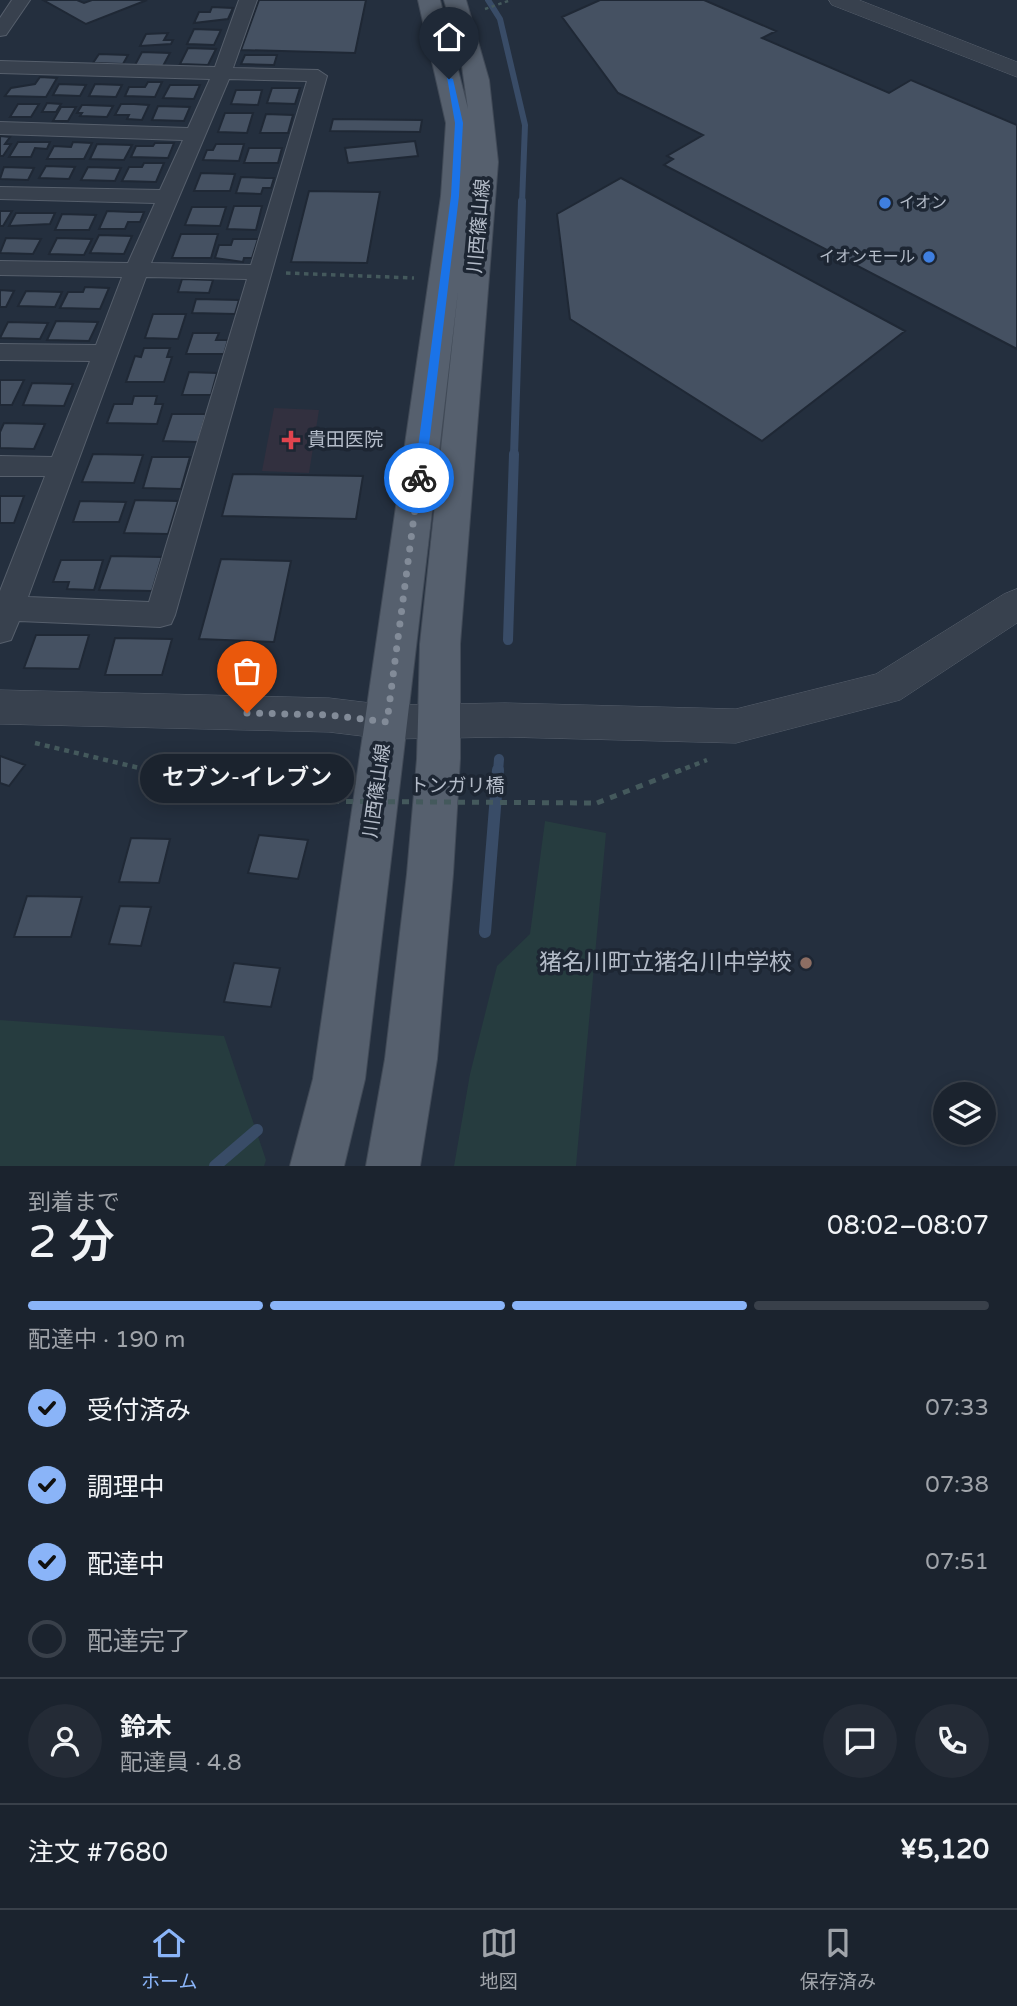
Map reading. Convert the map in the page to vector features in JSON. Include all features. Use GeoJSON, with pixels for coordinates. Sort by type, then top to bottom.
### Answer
{"type":"FeatureCollection","features":[{"type":"Feature","properties":{"kind":"main road","name":"川西篠山線"},"geometry":{"type":"LineString","coordinates":[[317,1166],[339,1079],[455,196],[459,123],[429,0]]}},
{"type":"Feature","properties":{"kind":"main road","name":"川西篠山線"},"geometry":{"type":"LineString","coordinates":[[393,1166],[406,1111],[436,818],[442,720],[440,644],[485,162],[484,122],[470,38],[470,4]]}},
{"type":"Feature","properties":{"kind":"street"},"geometry":{"type":"LineString","coordinates":[[0,31],[21,0]]}},
{"type":"Feature","properties":{"kind":"street"},"geometry":{"type":"LineString","coordinates":[[0,67],[222,73],[318,76],[160,615],[3,616],[137,269],[222,73],[248,0]]}},
{"type":"Feature","properties":{"kind":"street"},"geometry":{"type":"LineString","coordinates":[[840,0],[1017,70]]}},
{"type":"Feature","properties":{"kind":"street"},"geometry":{"type":"LineString","coordinates":[[0,128],[195,134]]}},
{"type":"Feature","properties":{"kind":"street"},"geometry":{"type":"LineString","coordinates":[[0,193],[170,197]]}},
{"type":"Feature","properties":{"kind":"street"},"geometry":{"type":"LineString","coordinates":[[0,268],[261,272]]}},
{"type":"Feature","properties":{"kind":"street"},"geometry":{"type":"LineString","coordinates":[[0,352],[106,353]]}},
{"type":"Feature","properties":{"kind":"street"},"geometry":{"type":"LineString","coordinates":[[0,466],[61,467]]}},
{"type":"Feature","properties":{"kind":"street"},"geometry":{"type":"LineString","coordinates":[[0,708],[329,715],[387,722],[442,720],[736,726],[886,688],[1017,604]]}},
{"type":"Feature","properties":{"kind":"path"},"geometry":{"type":"LineString","coordinates":[[470,4],[509,1]]}},
{"type":"Feature","properties":{"kind":"path"},"geometry":{"type":"LineString","coordinates":[[261,272],[444,279]]}},
{"type":"Feature","properties":{"kind":"path","name":"トンガリ橋"},"geometry":{"type":"LineString","coordinates":[[26,741],[276,801],[597,803]]}},
{"type":"Feature","properties":{"kind":"shaded area","name":"貴田医院"},"geometry":{"type":"Polygon","coordinates":[[[274,408],[319,410],[309,473],[262,471],[274,408]]]}},
{"type":"Feature","properties":{"kind":"green space"},"geometry":{"type":"Polygon","coordinates":[[[545,821],[606,833],[576,1166],[454,1166],[470,1074],[497,966],[530,934],[545,821]]]}},
{"type":"Feature","properties":{"kind":"green space"},"geometry":{"type":"Polygon","coordinates":[[[0,1020],[224,1036],[266,1160],[264,1166],[0,1166],[0,1020]]]}},
{"type":"Feature","properties":{"kind":"building"},"geometry":{"type":"Polygon","coordinates":[[[43,0],[77,0],[84,3],[92,0],[147,0],[86,24],[43,0]]]}},
{"type":"Feature","properties":{"kind":"building"},"geometry":{"type":"Polygon","coordinates":[[[259,0],[366,0],[355,53],[241,50],[259,0]]]}},
{"type":"Feature","properties":{"kind":"building","name":"イオンモール"},"geometry":{"type":"Polygon","coordinates":[[[600,0],[704,0],[776,31],[762,38],[889,93],[911,80],[1017,125],[1017,349],[664,165],[673,159],[667,156],[703,135],[618,93],[562,17],[600,0]]]}},
{"type":"Feature","properties":{"kind":"building"},"geometry":{"type":"Polygon","coordinates":[[[212,7],[233,8],[228,19],[194,23],[199,12],[210,12],[212,7]]]}},
{"type":"Feature","properties":{"kind":"building"},"geometry":{"type":"Polygon","coordinates":[[[194,29],[221,30],[214,45],[187,44],[194,29]]]}},
{"type":"Feature","properties":{"kind":"building"},"geometry":{"type":"Polygon","coordinates":[[[168,33],[164,40],[173,40],[171,44],[140,46],[146,34],[168,33]]]}},
{"type":"Feature","properties":{"kind":"building"},"geometry":{"type":"Polygon","coordinates":[[[188,48],[216,49],[208,65],[180,64],[188,48]]]}},
{"type":"Feature","properties":{"kind":"building"},"geometry":{"type":"Polygon","coordinates":[[[142,52],[170,53],[163,66],[135,65],[142,52]]]}},
{"type":"Feature","properties":{"kind":"building"},"geometry":{"type":"Polygon","coordinates":[[[99,54],[128,55],[123,64],[93,63],[99,54]]]}},
{"type":"Feature","properties":{"kind":"building"},"geometry":{"type":"Polygon","coordinates":[[[245,55],[277,55],[274,65],[241,64],[245,55]]]}},
{"type":"Feature","properties":{"kind":"building"},"geometry":{"type":"Polygon","coordinates":[[[40,77],[57,78],[46,97],[5,96],[11,88],[35,84],[40,77]]]}},
{"type":"Feature","properties":{"kind":"building"},"geometry":{"type":"Polygon","coordinates":[[[148,82],[162,82],[155,97],[125,96],[129,87],[145,87],[148,82]]]}},
{"type":"Feature","properties":{"kind":"building"},"geometry":{"type":"Polygon","coordinates":[[[59,84],[86,85],[80,96],[53,95],[59,84]]]}},
{"type":"Feature","properties":{"kind":"building"},"geometry":{"type":"Polygon","coordinates":[[[95,84],[122,85],[116,97],[89,96],[95,84]]]}},
{"type":"Feature","properties":{"kind":"building"},"geometry":{"type":"Polygon","coordinates":[[[170,85],[200,85],[194,99],[163,98],[170,85]]]}},
{"type":"Feature","properties":{"kind":"building"},"geometry":{"type":"Polygon","coordinates":[[[272,88],[300,88],[295,104],[267,103],[272,88]]]}},
{"type":"Feature","properties":{"kind":"building"},"geometry":{"type":"Polygon","coordinates":[[[236,90],[262,90],[258,105],[231,104],[236,90]]]}},
{"type":"Feature","properties":{"kind":"building"},"geometry":{"type":"Polygon","coordinates":[[[47,103],[61,104],[56,112],[42,112],[47,103]]]}},
{"type":"Feature","properties":{"kind":"building"},"geometry":{"type":"Polygon","coordinates":[[[18,104],[39,104],[31,117],[10,117],[18,104]]]}},
{"type":"Feature","properties":{"kind":"building"},"geometry":{"type":"Polygon","coordinates":[[[121,104],[149,105],[142,120],[127,119],[129,115],[115,115],[121,104]]]}},
{"type":"Feature","properties":{"kind":"building"},"geometry":{"type":"Polygon","coordinates":[[[82,105],[113,106],[107,117],[80,116],[82,113],[77,113],[82,105]]]}},
{"type":"Feature","properties":{"kind":"building"},"geometry":{"type":"Polygon","coordinates":[[[158,106],[190,107],[184,121],[152,120],[158,106]]]}},
{"type":"Feature","properties":{"kind":"building"},"geometry":{"type":"Polygon","coordinates":[[[61,107],[76,107],[68,121],[53,121],[61,107]]]}},
{"type":"Feature","properties":{"kind":"building"},"geometry":{"type":"Polygon","coordinates":[[[225,113],[253,113],[247,133],[218,132],[225,113]]]}},
{"type":"Feature","properties":{"kind":"building"},"geometry":{"type":"Polygon","coordinates":[[[266,114],[293,115],[288,133],[260,133],[266,114]]]}},
{"type":"Feature","properties":{"kind":"building"},"geometry":{"type":"Polygon","coordinates":[[[333,119],[422,120],[420,132],[330,131],[333,119]]]}},
{"type":"Feature","properties":{"kind":"building"},"geometry":{"type":"Polygon","coordinates":[[[0,136],[10,137],[5,144],[11,144],[3,156],[0,156],[0,136]]]}},
{"type":"Feature","properties":{"kind":"building"},"geometry":{"type":"Polygon","coordinates":[[[415,141],[418,156],[348,163],[345,148],[415,141]]]}},
{"type":"Feature","properties":{"kind":"building"},"geometry":{"type":"Polygon","coordinates":[[[18,142],[50,142],[47,149],[35,148],[31,157],[9,157],[18,142]]]}},
{"type":"Feature","properties":{"kind":"building"},"geometry":{"type":"Polygon","coordinates":[[[73,142],[92,143],[84,159],[47,159],[54,146],[71,147],[73,142]]]}},
{"type":"Feature","properties":{"kind":"building"},"geometry":{"type":"Polygon","coordinates":[[[155,143],[174,143],[168,158],[131,157],[136,146],[153,146],[155,143]]]}},
{"type":"Feature","properties":{"kind":"building"},"geometry":{"type":"Polygon","coordinates":[[[97,144],[132,145],[124,160],[90,159],[97,144]]]}},
{"type":"Feature","properties":{"kind":"building"},"geometry":{"type":"Polygon","coordinates":[[[216,144],[244,144],[239,161],[203,160],[207,150],[213,150],[216,144]]]}},
{"type":"Feature","properties":{"kind":"building"},"geometry":{"type":"Polygon","coordinates":[[[249,148],[282,148],[278,163],[244,163],[249,148]]]}},
{"type":"Feature","properties":{"kind":"building"},"geometry":{"type":"Polygon","coordinates":[[[144,163],[164,163],[156,182],[122,181],[129,167],[142,167],[144,163]]]}},
{"type":"Feature","properties":{"kind":"building"},"geometry":{"type":"Polygon","coordinates":[[[46,166],[75,167],[69,179],[39,178],[46,166]]]}},
{"type":"Feature","properties":{"kind":"building"},"geometry":{"type":"Polygon","coordinates":[[[4,167],[34,168],[28,180],[0,179],[4,167]]]}},
{"type":"Feature","properties":{"kind":"building"},"geometry":{"type":"Polygon","coordinates":[[[88,167],[121,168],[115,181],[81,180],[88,167]]]}},
{"type":"Feature","properties":{"kind":"building"},"geometry":{"type":"Polygon","coordinates":[[[201,173],[235,174],[230,191],[194,191],[201,173]]]}},
{"type":"Feature","properties":{"kind":"building"},"geometry":{"type":"Polygon","coordinates":[[[241,177],[274,178],[271,188],[263,188],[261,194],[236,193],[241,177]]]}},
{"type":"Feature","properties":{"kind":"building"},"geometry":{"type":"Polygon","coordinates":[[[621,178],[905,331],[762,441],[570,319],[557,214],[621,178]]]}},
{"type":"Feature","properties":{"kind":"building"},"geometry":{"type":"Polygon","coordinates":[[[309,191],[380,192],[367,263],[291,262],[309,191]]]}},
{"type":"Feature","properties":{"kind":"building"},"geometry":{"type":"Polygon","coordinates":[[[234,206],[262,206],[256,230],[227,229],[234,206]]]}},
{"type":"Feature","properties":{"kind":"building"},"geometry":{"type":"Polygon","coordinates":[[[192,207],[226,207],[220,226],[185,225],[192,207]]]}},
{"type":"Feature","properties":{"kind":"building"},"geometry":{"type":"Polygon","coordinates":[[[0,211],[12,211],[3,226],[0,226],[0,211]]]}},
{"type":"Feature","properties":{"kind":"building"},"geometry":{"type":"Polygon","coordinates":[[[107,211],[144,212],[140,222],[128,222],[125,229],[99,229],[107,211]]]}},
{"type":"Feature","properties":{"kind":"building"},"geometry":{"type":"Polygon","coordinates":[[[16,213],[55,213],[50,224],[9,226],[16,213]]]}},
{"type":"Feature","properties":{"kind":"building"},"geometry":{"type":"Polygon","coordinates":[[[62,214],[96,215],[89,230],[55,230],[62,214]]]}},
{"type":"Feature","properties":{"kind":"building"},"geometry":{"type":"Polygon","coordinates":[[[181,234],[218,234],[211,258],[172,258],[181,234]]]}},
{"type":"Feature","properties":{"kind":"building"},"geometry":{"type":"Polygon","coordinates":[[[99,235],[132,236],[124,254],[90,253],[99,235]]]}},
{"type":"Feature","properties":{"kind":"building"},"geometry":{"type":"Polygon","coordinates":[[[6,238],[41,239],[33,254],[0,253],[6,238]]]}},
{"type":"Feature","properties":{"kind":"building"},"geometry":{"type":"Polygon","coordinates":[[[57,238],[92,239],[84,255],[49,254],[57,238]]]}},
{"type":"Feature","properties":{"kind":"building"},"geometry":{"type":"Polygon","coordinates":[[[233,239],[258,239],[252,258],[244,258],[243,262],[215,258],[219,245],[231,245],[233,239]]]}},
{"type":"Feature","properties":{"kind":"building"},"geometry":{"type":"Polygon","coordinates":[[[182,279],[213,280],[209,293],[178,292],[182,279]]]}},
{"type":"Feature","properties":{"kind":"building"},"geometry":{"type":"Polygon","coordinates":[[[85,287],[109,288],[100,309],[60,308],[68,292],[83,292],[85,287]]]}},
{"type":"Feature","properties":{"kind":"building"},"geometry":{"type":"Polygon","coordinates":[[[0,290],[14,291],[6,307],[0,307],[0,290]]]}},
{"type":"Feature","properties":{"kind":"building"},"geometry":{"type":"Polygon","coordinates":[[[26,291],[62,292],[55,307],[18,306],[26,291]]]}},
{"type":"Feature","properties":{"kind":"building"},"geometry":{"type":"Polygon","coordinates":[[[196,299],[239,300],[235,314],[192,313],[196,299]]]}},
{"type":"Feature","properties":{"kind":"building"},"geometry":{"type":"Polygon","coordinates":[[[153,314],[186,314],[178,339],[145,338],[153,314]]]}},
{"type":"Feature","properties":{"kind":"building"},"geometry":{"type":"Polygon","coordinates":[[[56,321],[98,322],[89,341],[47,340],[56,321]]]}},
{"type":"Feature","properties":{"kind":"building"},"geometry":{"type":"Polygon","coordinates":[[[8,322],[48,323],[40,339],[0,338],[8,322]]]}},
{"type":"Feature","properties":{"kind":"building"},"geometry":{"type":"Polygon","coordinates":[[[193,333],[219,333],[216,340],[228,340],[224,354],[186,354],[193,333]]]}},
{"type":"Feature","properties":{"kind":"building"},"geometry":{"type":"Polygon","coordinates":[[[144,348],[170,348],[167,357],[172,357],[164,382],[126,382],[135,356],[141,357],[144,348]]]}},
{"type":"Feature","properties":{"kind":"building"},"geometry":{"type":"Polygon","coordinates":[[[189,372],[217,373],[211,395],[182,395],[189,372]]]}},
{"type":"Feature","properties":{"kind":"building"},"geometry":{"type":"Polygon","coordinates":[[[0,380],[24,380],[12,405],[0,405],[0,380]]]}},
{"type":"Feature","properties":{"kind":"building"},"geometry":{"type":"Polygon","coordinates":[[[32,383],[73,384],[64,406],[23,405],[32,383]]]}},
{"type":"Feature","properties":{"kind":"building"},"geometry":{"type":"Polygon","coordinates":[[[134,396],[157,396],[155,404],[163,404],[157,424],[107,423],[114,404],[132,404],[134,396]]]}},
{"type":"Feature","properties":{"kind":"building"},"geometry":{"type":"Polygon","coordinates":[[[172,414],[206,414],[198,442],[163,441],[172,414]]]}},
{"type":"Feature","properties":{"kind":"building"},"geometry":{"type":"Polygon","coordinates":[[[4,423],[45,424],[34,449],[0,448],[0,432],[4,423]]]}},
{"type":"Feature","properties":{"kind":"building"},"geometry":{"type":"Polygon","coordinates":[[[93,454],[143,455],[134,483],[82,482],[93,454]]]}},
{"type":"Feature","properties":{"kind":"building"},"geometry":{"type":"Polygon","coordinates":[[[152,457],[190,457],[181,489],[143,488],[152,457]]]}},
{"type":"Feature","properties":{"kind":"building"},"geometry":{"type":"Polygon","coordinates":[[[233,474],[363,476],[356,519],[222,516],[233,474]]]}},
{"type":"Feature","properties":{"kind":"building"},"geometry":{"type":"Polygon","coordinates":[[[0,496],[24,496],[14,523],[0,523],[0,496]]]}},
{"type":"Feature","properties":{"kind":"building"},"geometry":{"type":"Polygon","coordinates":[[[135,500],[178,501],[168,534],[124,533],[135,500]]]}},
{"type":"Feature","properties":{"kind":"building"},"geometry":{"type":"Polygon","coordinates":[[[80,501],[126,502],[119,522],[73,522],[80,501]]]}},
{"type":"Feature","properties":{"kind":"building"},"geometry":{"type":"Polygon","coordinates":[[[111,556],[162,557],[152,591],[99,590],[111,556]]]}},
{"type":"Feature","properties":{"kind":"building"},"geometry":{"type":"Polygon","coordinates":[[[221,559],[291,561],[274,642],[199,639],[221,559]]]}},
{"type":"Feature","properties":{"kind":"building"},"geometry":{"type":"Polygon","coordinates":[[[61,560],[103,560],[94,590],[67,589],[69,582],[53,582],[61,560]]]}},
{"type":"Feature","properties":{"kind":"building"},"geometry":{"type":"Polygon","coordinates":[[[36,635],[89,635],[79,669],[24,668],[36,635]]]}},
{"type":"Feature","properties":{"kind":"building"},"geometry":{"type":"Polygon","coordinates":[[[115,638],[172,639],[162,675],[105,675],[115,638]]]}},
{"type":"Feature","properties":{"kind":"building"},"geometry":{"type":"Polygon","coordinates":[[[0,756],[25,765],[9,786],[0,783],[0,756]]]}},
{"type":"Feature","properties":{"kind":"building"},"geometry":{"type":"Polygon","coordinates":[[[259,835],[308,840],[298,879],[248,873],[259,835]]]}},
{"type":"Feature","properties":{"kind":"building"},"geometry":{"type":"Polygon","coordinates":[[[131,838],[170,839],[159,883],[119,882],[131,838]]]}},
{"type":"Feature","properties":{"kind":"building"},"geometry":{"type":"Polygon","coordinates":[[[27,896],[82,897],[71,937],[14,937],[27,896]]]}},
{"type":"Feature","properties":{"kind":"building"},"geometry":{"type":"Polygon","coordinates":[[[120,906],[151,907],[141,946],[109,944],[120,906]]]}},
{"type":"Feature","properties":{"kind":"building"},"geometry":{"type":"Polygon","coordinates":[[[234,963],[280,968],[271,1007],[224,1002],[234,963]]]}},
{"type":"Feature","properties":{"kind":"waterway"},"geometry":{"type":"LineString","coordinates":[[488,0],[500,19],[525,125],[522,203]]}},
{"type":"Feature","properties":{"kind":"waterway"},"geometry":{"type":"LineString","coordinates":[[514,456],[522,201]]}},
{"type":"Feature","properties":{"kind":"waterway"},"geometry":{"type":"LineString","coordinates":[[508,640],[514,454]]}},
{"type":"Feature","properties":{"kind":"waterway"},"geometry":{"type":"LineString","coordinates":[[498,772],[499,759]]}},
{"type":"Feature","properties":{"kind":"waterway"},"geometry":{"type":"LineString","coordinates":[[485,932],[498,770]]}},
{"type":"Feature","properties":{"kind":"waterway"},"geometry":{"type":"LineString","coordinates":[[215,1166],[257,1130]]}},
{"type":"Feature","properties":{"kind":"way so far"},"geometry":{"type":"LineString","coordinates":[[247,713],[329,715],[387,722],[419,478]]}},
{"type":"Feature","properties":{"kind":"place","name":"イオン"},"geometry":{"type":"Point","coordinates":[885,203]}},
{"type":"Feature","properties":{"kind":"place","name":"イオンモール"},"geometry":{"type":"Point","coordinates":[929,257]}},
{"type":"Feature","properties":{"kind":"place","name":"貴田医院"},"geometry":{"type":"Point","coordinates":[291,440]}},
{"type":"Feature","properties":{"kind":"place","name":"セブン-イレブン"},"geometry":{"type":"Point","coordinates":[247,713]}},
{"type":"Feature","properties":{"kind":"place","name":"猪名川町立猪名川中学校"},"geometry":{"type":"Point","coordinates":[806,963]}},
{"type":"Feature","properties":{"kind":"route"},"geometry":{"type":"LineString","coordinates":[[419,478],[455,196],[459,123],[449,79]]}}]}
